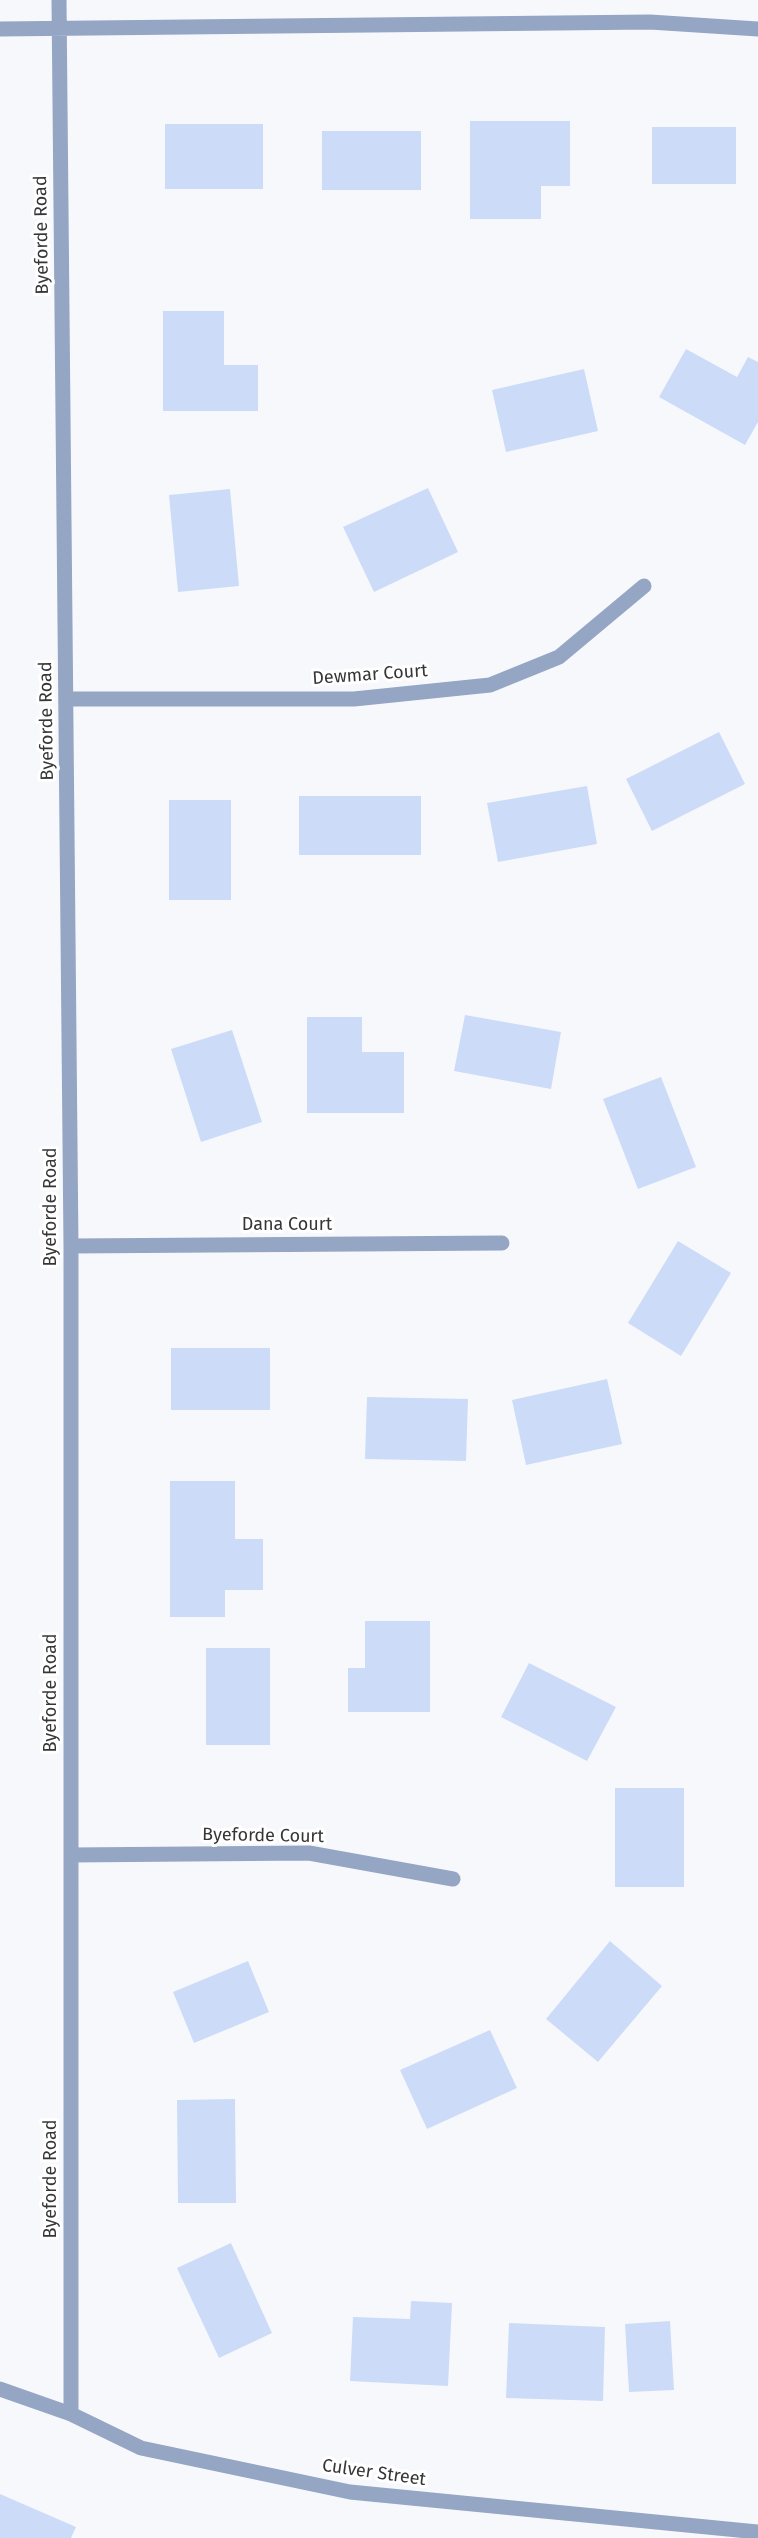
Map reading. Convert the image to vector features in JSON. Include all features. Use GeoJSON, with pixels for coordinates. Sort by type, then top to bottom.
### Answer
{"type":"FeatureCollection","features":[{"type":"Feature","properties":{"kind":"street","name":"Byeforde Road"},"geometry":{"type":"LineString","coordinates":[[59,0],[71,1246],[71,2414]]}},
{"type":"Feature","properties":{"kind":"street"},"geometry":{"type":"LineString","coordinates":[[0,28],[650,22],[758,29]]}},
{"type":"Feature","properties":{"kind":"street","name":"Dewmar Court"},"geometry":{"type":"LineString","coordinates":[[67,699],[354,699],[490,685],[559,657],[644,586]]}},
{"type":"Feature","properties":{"kind":"street","name":"Dana Court"},"geometry":{"type":"LineString","coordinates":[[71,1246],[502,1243]]}},
{"type":"Feature","properties":{"kind":"street","name":"Byeforde Court"},"geometry":{"type":"LineString","coordinates":[[71,1855],[309,1853],[453,1879]]}},
{"type":"Feature","properties":{"kind":"street","name":"Culver Street"},"geometry":{"type":"LineString","coordinates":[[0,2389],[71,2414],[141,2448],[350,2492],[758,2532]]}},
{"type":"Feature","properties":{"kind":"building"},"geometry":{"type":"Polygon","coordinates":[[[470,121],[570,121],[570,186],[541,186],[541,219],[470,219],[470,121]]]}},
{"type":"Feature","properties":{"kind":"building"},"geometry":{"type":"Polygon","coordinates":[[[165,124],[263,124],[263,189],[165,189],[165,124]]]}},
{"type":"Feature","properties":{"kind":"building"},"geometry":{"type":"Polygon","coordinates":[[[652,127],[736,127],[736,184],[652,184],[652,127]]]}},
{"type":"Feature","properties":{"kind":"building"},"geometry":{"type":"Polygon","coordinates":[[[322,131],[421,131],[421,190],[322,190],[322,131]]]}},
{"type":"Feature","properties":{"kind":"building"},"geometry":{"type":"Polygon","coordinates":[[[163,311],[224,311],[224,365],[258,365],[258,411],[163,411],[163,311]]]}},
{"type":"Feature","properties":{"kind":"building"},"geometry":{"type":"Polygon","coordinates":[[[686,349],[737,377],[748,357],[758,362],[758,422],[745,445],[659,397],[686,349]]]}},
{"type":"Feature","properties":{"kind":"building"},"geometry":{"type":"Polygon","coordinates":[[[584,369],[598,431],[506,452],[492,390],[584,369]]]}},
{"type":"Feature","properties":{"kind":"building"},"geometry":{"type":"Polygon","coordinates":[[[428,488],[458,552],[374,592],[343,527],[428,488]]]}},
{"type":"Feature","properties":{"kind":"building"},"geometry":{"type":"Polygon","coordinates":[[[230,489],[239,586],[178,592],[169,495],[230,489]]]}},
{"type":"Feature","properties":{"kind":"building"},"geometry":{"type":"Polygon","coordinates":[[[719,732],[745,784],[652,831],[626,779],[719,732]]]}},
{"type":"Feature","properties":{"kind":"building"},"geometry":{"type":"Polygon","coordinates":[[[587,786],[597,844],[498,862],[487,803],[587,786]]]}},
{"type":"Feature","properties":{"kind":"building"},"geometry":{"type":"Polygon","coordinates":[[[299,796],[421,796],[421,855],[299,855],[299,796]]]}},
{"type":"Feature","properties":{"kind":"building"},"geometry":{"type":"Polygon","coordinates":[[[169,800],[231,800],[231,900],[169,900],[169,800]]]}},
{"type":"Feature","properties":{"kind":"building"},"geometry":{"type":"Polygon","coordinates":[[[465,1015],[561,1032],[551,1089],[454,1071],[465,1015]]]}},
{"type":"Feature","properties":{"kind":"building"},"geometry":{"type":"Polygon","coordinates":[[[307,1017],[362,1017],[362,1052],[404,1052],[404,1113],[307,1113],[307,1017]]]}},
{"type":"Feature","properties":{"kind":"building"},"geometry":{"type":"Polygon","coordinates":[[[232,1030],[262,1122],[201,1142],[171,1049],[232,1030]]]}},
{"type":"Feature","properties":{"kind":"building"},"geometry":{"type":"Polygon","coordinates":[[[661,1077],[696,1167],[638,1189],[603,1099],[661,1077]]]}},
{"type":"Feature","properties":{"kind":"building"},"geometry":{"type":"Polygon","coordinates":[[[678,1241],[731,1273],[681,1356],[628,1323],[678,1241]]]}},
{"type":"Feature","properties":{"kind":"building"},"geometry":{"type":"Polygon","coordinates":[[[171,1348],[270,1348],[270,1410],[171,1410],[171,1348]]]}},
{"type":"Feature","properties":{"kind":"building"},"geometry":{"type":"Polygon","coordinates":[[[607,1379],[622,1444],[526,1465],[512,1400],[607,1379]]]}},
{"type":"Feature","properties":{"kind":"building"},"geometry":{"type":"Polygon","coordinates":[[[367,1397],[468,1399],[466,1461],[365,1459],[367,1397]]]}},
{"type":"Feature","properties":{"kind":"building"},"geometry":{"type":"Polygon","coordinates":[[[170,1481],[235,1481],[235,1539],[263,1539],[263,1590],[225,1590],[225,1617],[170,1617],[170,1481]]]}},
{"type":"Feature","properties":{"kind":"building"},"geometry":{"type":"Polygon","coordinates":[[[365,1621],[430,1621],[430,1712],[348,1712],[348,1668],[365,1668],[365,1621]]]}},
{"type":"Feature","properties":{"kind":"building"},"geometry":{"type":"Polygon","coordinates":[[[206,1648],[270,1648],[270,1745],[206,1745],[206,1648]]]}},
{"type":"Feature","properties":{"kind":"building"},"geometry":{"type":"Polygon","coordinates":[[[529,1663],[616,1707],[587,1761],[501,1717],[529,1663]]]}},
{"type":"Feature","properties":{"kind":"building"},"geometry":{"type":"Polygon","coordinates":[[[615,1788],[684,1788],[684,1887],[615,1887],[615,1788]]]}},
{"type":"Feature","properties":{"kind":"building"},"geometry":{"type":"Polygon","coordinates":[[[610,1941],[662,1986],[598,2062],[546,2019],[610,1941]]]}},
{"type":"Feature","properties":{"kind":"building"},"geometry":{"type":"Polygon","coordinates":[[[248,1961],[269,2012],[194,2043],[173,1992],[248,1961]]]}},
{"type":"Feature","properties":{"kind":"building"},"geometry":{"type":"Polygon","coordinates":[[[490,2030],[517,2088],[427,2129],[400,2070],[490,2030]]]}},
{"type":"Feature","properties":{"kind":"building"},"geometry":{"type":"Polygon","coordinates":[[[235,2099],[236,2203],[178,2203],[177,2100],[235,2099]]]}},
{"type":"Feature","properties":{"kind":"building"},"geometry":{"type":"Polygon","coordinates":[[[231,2243],[272,2333],[219,2358],[177,2268],[231,2243]]]}},
{"type":"Feature","properties":{"kind":"building"},"geometry":{"type":"Polygon","coordinates":[[[411,2301],[452,2303],[448,2386],[350,2381],[353,2317],[410,2319],[411,2301]]]}},
{"type":"Feature","properties":{"kind":"building"},"geometry":{"type":"Polygon","coordinates":[[[670,2321],[674,2390],[629,2392],[625,2324],[670,2321]]]}},
{"type":"Feature","properties":{"kind":"building"},"geometry":{"type":"Polygon","coordinates":[[[509,2323],[605,2327],[603,2401],[506,2398],[509,2323]]]}},
{"type":"Feature","properties":{"kind":"building"},"geometry":{"type":"Polygon","coordinates":[[[0,2494],[76,2527],[71,2538],[0,2538],[0,2494]]]}}]}
